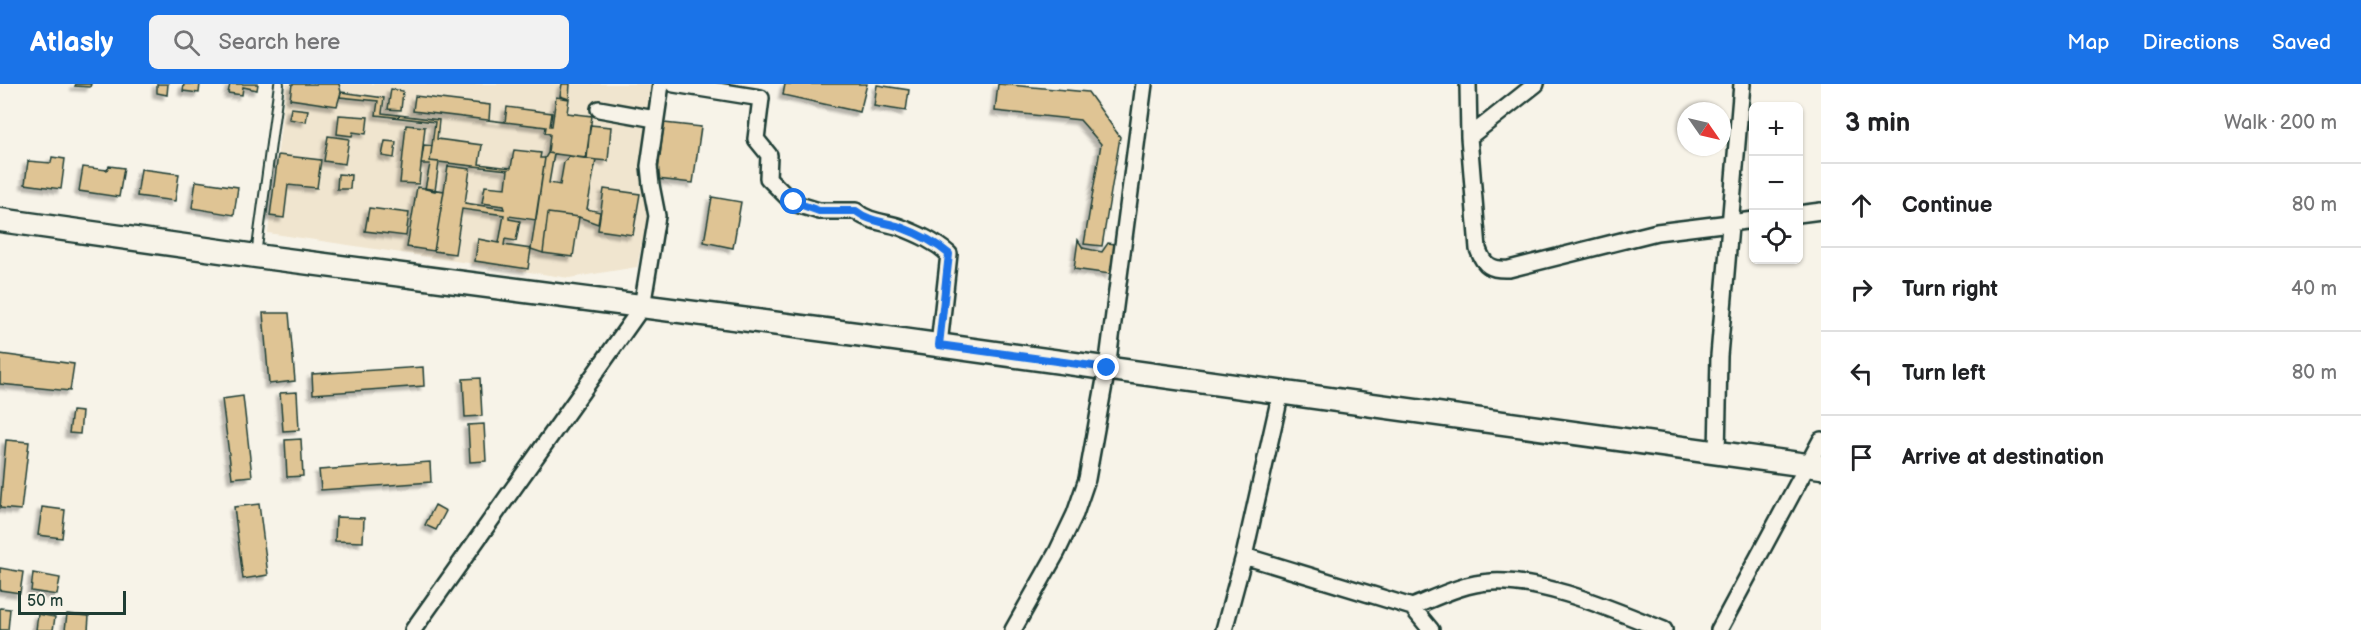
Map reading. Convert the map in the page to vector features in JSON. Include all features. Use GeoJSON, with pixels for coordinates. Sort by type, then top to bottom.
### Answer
{"type":"FeatureCollection","features":[{"type":"Feature","properties":{"kind":"street"},"geometry":{"type":"LineString","coordinates":[[413,630],[642,307],[657,216],[649,166],[661,84]]}},
{"type":"Feature","properties":{"kind":"street"},"geometry":{"type":"LineString","coordinates":[[674,84],[761,98],[756,139],[769,155],[768,178],[794,202],[819,211],[856,211],[863,217],[932,240],[949,254],[939,345]]}},
{"type":"Feature","properties":{"kind":"street"},"geometry":{"type":"LineString","coordinates":[[1013,630],[1057,552],[1075,514],[1087,479],[1107,368],[1144,84]]}},
{"type":"Feature","properties":{"kind":"street"},"geometry":{"type":"LineString","coordinates":[[1468,84],[1469,136],[1478,249],[1482,260],[1488,267],[1498,270],[1509,269],[1657,232],[1749,221]]}},
{"type":"Feature","properties":{"kind":"street"},"geometry":{"type":"LineString","coordinates":[[1469,136],[1536,84]]}},
{"type":"Feature","properties":{"kind":"street"},"geometry":{"type":"LineString","coordinates":[[1717,454],[1719,356],[1742,84]]}},
{"type":"Feature","properties":{"kind":"street"},"geometry":{"type":"LineString","coordinates":[[599,109],[655,120]]}},
{"type":"Feature","properties":{"kind":"street"},"geometry":{"type":"LineString","coordinates":[[1803,213],[1821,211]]}},
{"type":"Feature","properties":{"kind":"street"},"geometry":{"type":"LineString","coordinates":[[0,219],[256,256],[939,345],[1814,466]]}},
{"type":"Feature","properties":{"kind":"street"},"geometry":{"type":"LineString","coordinates":[[1224,630],[1244,556],[1281,392]]}},
{"type":"Feature","properties":{"kind":"street"},"geometry":{"type":"LineString","coordinates":[[1719,630],[1814,466],[1821,440]]}},
{"type":"Feature","properties":{"kind":"street"},"geometry":{"type":"LineString","coordinates":[[1244,556],[1412,607],[1431,630]]}},
{"type":"Feature","properties":{"kind":"street"},"geometry":{"type":"LineString","coordinates":[[1412,607],[1464,587],[1491,582],[1534,586],[1592,602],[1664,630]]}},
{"type":"Feature","properties":{"kind":"lane"},"geometry":{"type":"LineString","coordinates":[[256,256],[279,84]]}},
{"type":"Feature","properties":{"kind":"shaded area"},"geometry":{"type":"Polygon","coordinates":[[[286,84],[661,84],[650,206],[637,267],[569,278],[268,233],[286,84]]]}},
{"type":"Feature","properties":{"kind":"building"},"geometry":{"type":"Polygon","coordinates":[[[76,84],[91,84],[90,87],[75,86],[76,84]]]}},
{"type":"Feature","properties":{"kind":"building"},"geometry":{"type":"Polygon","coordinates":[[[157,84],[168,84],[167,95],[157,93],[157,84]]]}},
{"type":"Feature","properties":{"kind":"building"},"geometry":{"type":"Polygon","coordinates":[[[184,84],[200,84],[199,93],[183,91],[184,84]]]}},
{"type":"Feature","properties":{"kind":"building"},"geometry":{"type":"Polygon","coordinates":[[[230,84],[258,84],[257,90],[243,87],[242,95],[228,93],[230,84]]]}},
{"type":"Feature","properties":{"kind":"building"},"geometry":{"type":"Polygon","coordinates":[[[292,84],[339,84],[341,92],[337,106],[290,99],[292,84]]]}},
{"type":"Feature","properties":{"kind":"building"},"geometry":{"type":"Polygon","coordinates":[[[562,84],[570,84],[569,99],[560,96],[562,84]]]}},
{"type":"Feature","properties":{"kind":"building"},"geometry":{"type":"Polygon","coordinates":[[[785,84],[867,84],[860,112],[783,95],[785,84]]]}},
{"type":"Feature","properties":{"kind":"building"},"geometry":{"type":"Polygon","coordinates":[[[998,84],[1088,92],[1120,137],[1102,246],[1084,244],[1101,144],[1080,120],[995,111],[998,84]]]}},
{"type":"Feature","properties":{"kind":"building"},"geometry":{"type":"Polygon","coordinates":[[[877,85],[909,90],[906,111],[874,106],[877,85]]]}},
{"type":"Feature","properties":{"kind":"building"},"geometry":{"type":"Polygon","coordinates":[[[391,89],[403,91],[401,110],[388,109],[391,89]]]}},
{"type":"Feature","properties":{"kind":"building"},"geometry":{"type":"Polygon","coordinates":[[[341,92],[384,98],[382,113],[439,120],[437,139],[482,145],[479,164],[511,168],[514,150],[541,153],[540,158],[545,158],[536,220],[509,216],[509,219],[520,221],[516,241],[505,239],[504,245],[531,249],[528,269],[475,261],[478,239],[499,243],[504,215],[462,209],[455,254],[434,251],[448,166],[470,169],[465,203],[504,209],[503,206],[482,203],[485,186],[506,188],[508,170],[430,161],[435,122],[376,115],[378,101],[340,97],[341,92]]]}},
{"type":"Feature","properties":{"kind":"building"},"geometry":{"type":"Polygon","coordinates":[[[415,96],[490,105],[489,120],[505,122],[507,107],[552,113],[550,126],[552,126],[556,97],[569,99],[567,113],[592,116],[586,158],[548,153],[550,134],[545,133],[546,127],[413,111],[415,96]]]}},
{"type":"Feature","properties":{"kind":"building"},"geometry":{"type":"Polygon","coordinates":[[[291,108],[308,110],[306,122],[289,119],[291,108]]]}},
{"type":"Feature","properties":{"kind":"building"},"geometry":{"type":"Polygon","coordinates":[[[339,115],[368,117],[366,134],[353,132],[352,136],[337,134],[339,115]]]}},
{"type":"Feature","properties":{"kind":"building"},"geometry":{"type":"Polygon","coordinates":[[[664,123],[701,127],[693,183],[657,179],[664,123]]]}},
{"type":"Feature","properties":{"kind":"building"},"geometry":{"type":"Polygon","coordinates":[[[406,125],[425,127],[419,184],[400,183],[406,125]]]}},
{"type":"Feature","properties":{"kind":"building"},"geometry":{"type":"Polygon","coordinates":[[[590,125],[611,127],[608,161],[587,159],[590,125]]]}},
{"type":"Feature","properties":{"kind":"building"},"geometry":{"type":"Polygon","coordinates":[[[328,136],[349,139],[345,164],[324,161],[328,136]]]}},
{"type":"Feature","properties":{"kind":"building"},"geometry":{"type":"Polygon","coordinates":[[[385,141],[396,142],[394,158],[382,156],[385,141]]]}},
{"type":"Feature","properties":{"kind":"building"},"geometry":{"type":"Polygon","coordinates":[[[424,145],[432,146],[430,161],[439,162],[435,191],[425,189],[430,164],[421,164],[424,145]]]}},
{"type":"Feature","properties":{"kind":"building"},"geometry":{"type":"Polygon","coordinates":[[[548,153],[554,154],[549,183],[560,185],[564,162],[569,156],[596,160],[587,209],[600,212],[598,224],[579,217],[548,213],[543,253],[531,249],[545,158],[548,153]]]}},
{"type":"Feature","properties":{"kind":"building"},"geometry":{"type":"Polygon","coordinates":[[[278,155],[321,160],[317,188],[288,185],[284,218],[270,216],[278,155]]]}},
{"type":"Feature","properties":{"kind":"building"},"geometry":{"type":"Polygon","coordinates":[[[52,157],[65,159],[61,189],[25,184],[28,161],[51,163],[52,157]]]}},
{"type":"Feature","properties":{"kind":"building"},"geometry":{"type":"Polygon","coordinates":[[[109,166],[124,168],[119,197],[79,191],[83,167],[107,170],[109,166]]]}},
{"type":"Feature","properties":{"kind":"building"},"geometry":{"type":"Polygon","coordinates":[[[141,169],[179,174],[175,201],[137,196],[141,169]]]}},
{"type":"Feature","properties":{"kind":"building"},"geometry":{"type":"Polygon","coordinates":[[[338,174],[351,175],[350,189],[337,189],[338,174]]]}},
{"type":"Feature","properties":{"kind":"building"},"geometry":{"type":"Polygon","coordinates":[[[196,181],[238,187],[234,215],[192,208],[196,181]]]}},
{"type":"Feature","properties":{"kind":"building"},"geometry":{"type":"Polygon","coordinates":[[[417,187],[444,191],[434,251],[407,247],[417,187]]]}},
{"type":"Feature","properties":{"kind":"building"},"geometry":{"type":"Polygon","coordinates":[[[604,189],[640,194],[633,235],[598,230],[604,189]]]}},
{"type":"Feature","properties":{"kind":"building"},"geometry":{"type":"Polygon","coordinates":[[[712,197],[741,202],[733,248],[704,242],[712,197]]]}},
{"type":"Feature","properties":{"kind":"building"},"geometry":{"type":"Polygon","coordinates":[[[369,208],[409,213],[406,236],[365,231],[369,208]]]}},
{"type":"Feature","properties":{"kind":"building"},"geometry":{"type":"Polygon","coordinates":[[[548,213],[579,217],[573,257],[543,253],[548,213]]]}},
{"type":"Feature","properties":{"kind":"building"},"geometry":{"type":"Polygon","coordinates":[[[1078,240],[1083,248],[1102,252],[1108,243],[1115,244],[1110,274],[1074,269],[1078,240]]]}},
{"type":"Feature","properties":{"kind":"building"},"geometry":{"type":"Polygon","coordinates":[[[263,313],[289,313],[295,381],[269,384],[263,313]]]}},
{"type":"Feature","properties":{"kind":"building"},"geometry":{"type":"Polygon","coordinates":[[[0,354],[74,364],[70,391],[0,384],[0,354]]]}},
{"type":"Feature","properties":{"kind":"building"},"geometry":{"type":"Polygon","coordinates":[[[423,367],[424,386],[313,394],[312,374],[423,367]]]}},
{"type":"Feature","properties":{"kind":"building"},"geometry":{"type":"Polygon","coordinates":[[[480,378],[482,416],[465,417],[463,379],[480,378]]]}},
{"type":"Feature","properties":{"kind":"building"},"geometry":{"type":"Polygon","coordinates":[[[297,392],[299,430],[283,431],[280,393],[297,392]]]}},
{"type":"Feature","properties":{"kind":"building"},"geometry":{"type":"Polygon","coordinates":[[[243,396],[252,476],[232,478],[222,399],[243,396]]]}},
{"type":"Feature","properties":{"kind":"building"},"geometry":{"type":"Polygon","coordinates":[[[72,411],[82,412],[80,434],[69,433],[72,411]]]}},
{"type":"Feature","properties":{"kind":"building"},"geometry":{"type":"Polygon","coordinates":[[[484,424],[486,461],[470,462],[468,425],[484,424]]]}},
{"type":"Feature","properties":{"kind":"building"},"geometry":{"type":"Polygon","coordinates":[[[301,439],[303,476],[287,477],[285,440],[301,439]]]}},
{"type":"Feature","properties":{"kind":"building"},"geometry":{"type":"Polygon","coordinates":[[[6,440],[29,442],[21,510],[0,508],[6,440]]]}},
{"type":"Feature","properties":{"kind":"building"},"geometry":{"type":"Polygon","coordinates":[[[430,462],[431,482],[321,490],[319,470],[430,462]]]}},
{"type":"Feature","properties":{"kind":"building"},"geometry":{"type":"Polygon","coordinates":[[[259,504],[268,575],[243,579],[234,507],[259,504]]]}},
{"type":"Feature","properties":{"kind":"building"},"geometry":{"type":"Polygon","coordinates":[[[435,505],[446,511],[436,530],[425,525],[435,505]]]}},
{"type":"Feature","properties":{"kind":"building"},"geometry":{"type":"Polygon","coordinates":[[[42,507],[65,510],[62,538],[38,535],[42,507]]]}},
{"type":"Feature","properties":{"kind":"building"},"geometry":{"type":"Polygon","coordinates":[[[336,517],[364,518],[363,542],[335,541],[336,517]]]}},
{"type":"Feature","properties":{"kind":"building"},"geometry":{"type":"Polygon","coordinates":[[[0,568],[23,572],[20,593],[0,590],[0,568]]]}},
{"type":"Feature","properties":{"kind":"building"},"geometry":{"type":"Polygon","coordinates":[[[33,573],[60,578],[57,595],[31,591],[33,573]]]}},
{"type":"Feature","properties":{"kind":"building"},"geometry":{"type":"Polygon","coordinates":[[[0,608],[10,609],[8,630],[0,630],[0,608]]]}},
{"type":"Feature","properties":{"kind":"building"},"geometry":{"type":"Polygon","coordinates":[[[38,614],[55,617],[53,630],[36,630],[38,614]]]}},
{"type":"Feature","properties":{"kind":"building"},"geometry":{"type":"Polygon","coordinates":[[[67,614],[89,616],[88,630],[65,630],[67,614]]]}},
{"type":"Feature","properties":{"kind":"route"},"geometry":{"type":"LineString","coordinates":[[794,202],[819,211],[856,211],[863,217],[932,240],[949,254],[939,345],[1107,368]]}}]}
